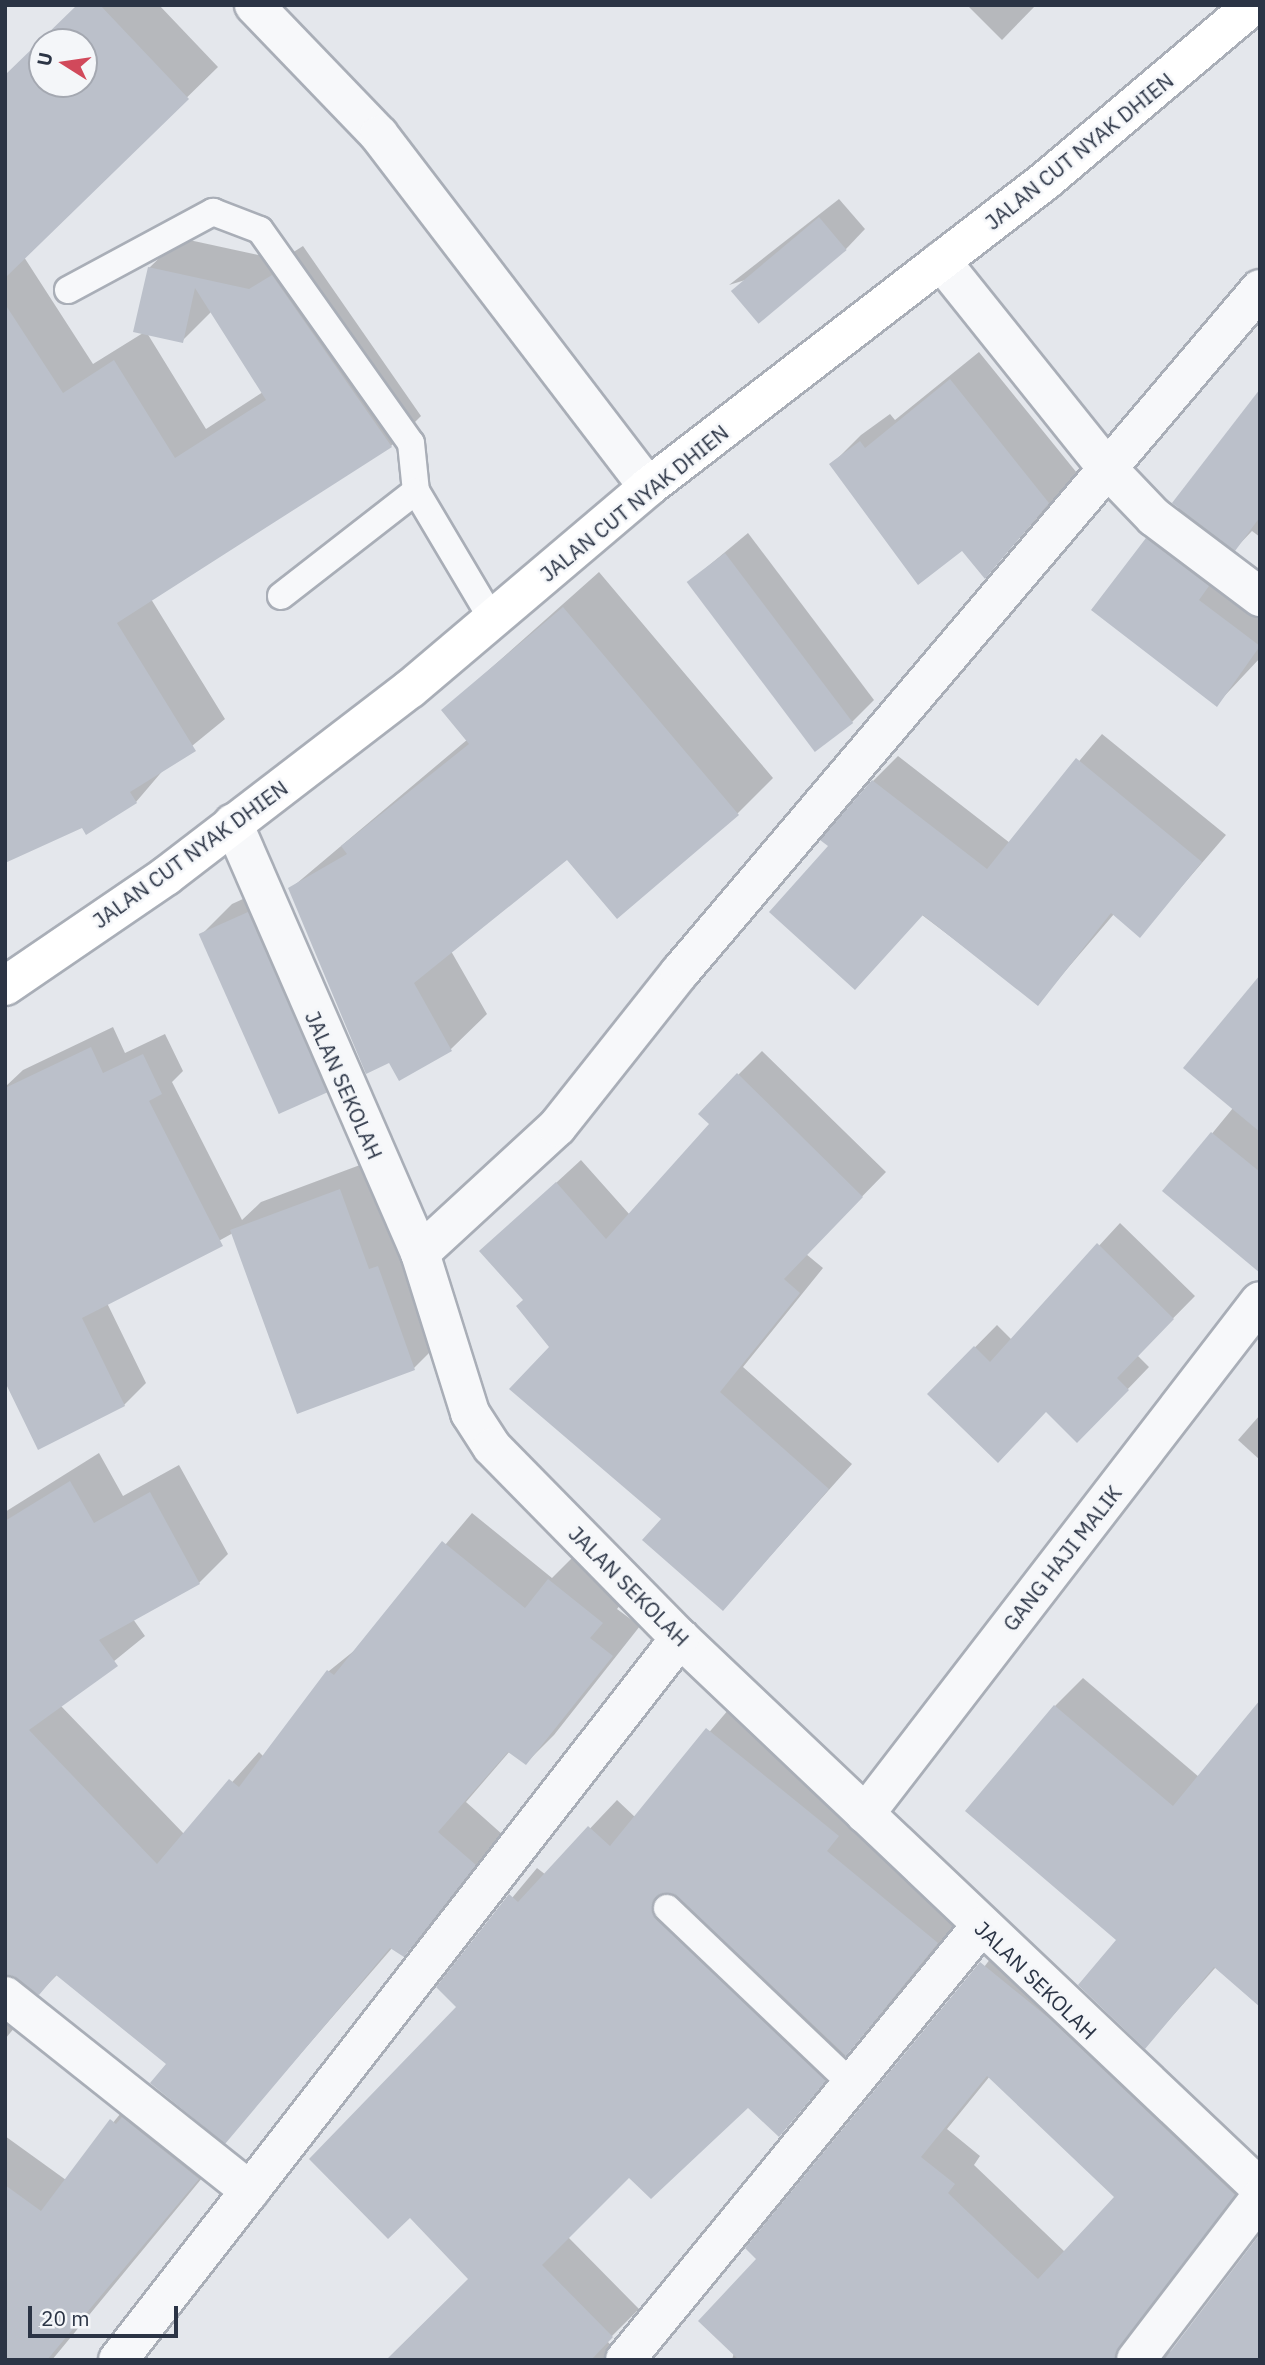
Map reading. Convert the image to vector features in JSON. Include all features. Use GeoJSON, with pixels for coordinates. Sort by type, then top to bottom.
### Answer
{"type":"FeatureCollection","features":[{"type":"Feature","properties":{"kind":"main road","name":"JALAN CUT NYAK DHIEN"},"geometry":{"type":"LineString","coordinates":[[5,986],[233,823],[492,619],[649,487],[942,261],[1253,5]]}},
{"type":"Feature","properties":{"kind":"street"},"geometry":{"type":"LineString","coordinates":[[254,5],[379,135],[649,487]]}},
{"type":"Feature","properties":{"kind":"street"},"geometry":{"type":"LineString","coordinates":[[942,261],[1108,468],[1154,517],[1260,597]]}},
{"type":"Feature","properties":{"kind":"street"},"geometry":{"type":"LineString","coordinates":[[420,1254],[541,1145],[1260,289]]}},
{"type":"Feature","properties":{"kind":"street","name":"JALAN SEKOLAH"},"geometry":{"type":"LineString","coordinates":[[233,823],[420,1254],[470,1413],[492,1447],[680,1638],[980,1927],[1260,2188]]}},
{"type":"Feature","properties":{"kind":"street","name":"GANG HAJI MALIK"},"geometry":{"type":"LineString","coordinates":[[865,1814],[1260,1301]]}},
{"type":"Feature","properties":{"kind":"street"},"geometry":{"type":"LineString","coordinates":[[118,2360],[680,1638]]}},
{"type":"Feature","properties":{"kind":"street"},"geometry":{"type":"LineString","coordinates":[[625,2360],[980,1927]]}},
{"type":"Feature","properties":{"kind":"street"},"geometry":{"type":"LineString","coordinates":[[5,1996],[250,2191]]}},
{"type":"Feature","properties":{"kind":"street"},"geometry":{"type":"LineString","coordinates":[[1136,2360],[1260,2198]]}},
{"type":"Feature","properties":{"kind":"lane"},"geometry":{"type":"LineString","coordinates":[[68,290],[188,222],[213,212],[240,217],[285,260],[411,443],[416,491],[492,619]]}},
{"type":"Feature","properties":{"kind":"lane"},"geometry":{"type":"LineString","coordinates":[[281,596],[416,491]]}},
{"type":"Feature","properties":{"kind":"lane"},"geometry":{"type":"LineString","coordinates":[[667,1909],[852,2084]]}},
{"type":"Feature","properties":{"kind":"building"},"geometry":{"type":"Polygon","coordinates":[[[77,5],[100,5],[189,99],[5,278],[5,75],[28,53],[28,98],[98,98],[98,28],[53,28],[77,5]]]}},
{"type":"Feature","properties":{"kind":"building"},"geometry":{"type":"Polygon","coordinates":[[[819,217],[847,250],[759,324],[731,291],[819,217]]]}},
{"type":"Feature","properties":{"kind":"building"},"geometry":{"type":"Polygon","coordinates":[[[148,267],[249,289],[272,275],[392,447],[117,623],[196,751],[130,792],[137,803],[86,835],[82,828],[5,863],[5,304],[63,393],[114,360],[175,458],[266,400],[195,288],[183,343],[133,332],[148,267]]]}},
{"type":"Feature","properties":{"kind":"building"},"geometry":{"type":"Polygon","coordinates":[[[950,379],[1049,503],[985,579],[962,551],[918,585],[829,464],[860,441],[865,448],[950,379]]]}},
{"type":"Feature","properties":{"kind":"building"},"geometry":{"type":"Polygon","coordinates":[[[1260,389],[1260,517],[1235,551],[1172,503],[1260,389]]]}},
{"type":"Feature","properties":{"kind":"building"},"geometry":{"type":"Polygon","coordinates":[[[1146,538],[1209,586],[1199,600],[1260,646],[1217,707],[1091,610],[1146,538]]]}},
{"type":"Feature","properties":{"kind":"building"},"geometry":{"type":"Polygon","coordinates":[[[725,553],[853,723],[815,752],[687,582],[725,553]]]}},
{"type":"Feature","properties":{"kind":"building"},"geometry":{"type":"Polygon","coordinates":[[[563,607],[739,815],[617,919],[567,860],[414,983],[452,1051],[399,1081],[389,1063],[366,1074],[288,888],[347,854],[341,846],[469,744],[441,710],[563,607]]]}},
{"type":"Feature","properties":{"kind":"building"},"geometry":{"type":"Polygon","coordinates":[[[1076,758],[1202,862],[1140,938],[1111,913],[1038,1006],[923,915],[855,990],[769,912],[828,846],[820,840],[872,780],[987,869],[1076,758]]]}},
{"type":"Feature","properties":{"kind":"building"},"geometry":{"type":"Polygon","coordinates":[[[248,912],[328,1092],[279,1114],[199,934],[248,912]]]}},
{"type":"Feature","properties":{"kind":"building"},"geometry":{"type":"Polygon","coordinates":[[[1260,975],[1260,1132],[1183,1068],[1260,975]]]}},
{"type":"Feature","properties":{"kind":"building"},"geometry":{"type":"Polygon","coordinates":[[[91,1047],[103,1073],[143,1054],[162,1094],[149,1101],[223,1246],[82,1318],[125,1406],[38,1450],[5,1382],[5,1088],[91,1047]]]}},
{"type":"Feature","properties":{"kind":"building"},"geometry":{"type":"Polygon","coordinates":[[[737,1073],[863,1197],[784,1279],[800,1293],[720,1392],[829,1489],[723,1611],[642,1540],[661,1519],[509,1389],[549,1347],[516,1306],[523,1300],[479,1251],[556,1182],[606,1239],[709,1124],[698,1114],[737,1073]]]}},
{"type":"Feature","properties":{"kind":"building"},"geometry":{"type":"Polygon","coordinates":[[[1211,1132],[1260,1172],[1260,1273],[1162,1191],[1211,1132]]]}},
{"type":"Feature","properties":{"kind":"building"},"geometry":{"type":"Polygon","coordinates":[[[340,1189],[369,1269],[378,1266],[415,1370],[297,1414],[230,1230],[340,1189]]]}},
{"type":"Feature","properties":{"kind":"building"},"geometry":{"type":"Polygon","coordinates":[[[1097,1243],[1174,1319],[1117,1378],[1129,1390],[1077,1443],[1046,1412],[998,1463],[927,1394],[974,1346],[990,1362],[1097,1243]]]}},
{"type":"Feature","properties":{"kind":"building"},"geometry":{"type":"Polygon","coordinates":[[[70,1481],[94,1523],[150,1492],[200,1584],[99,1640],[118,1666],[29,1730],[157,1864],[229,1779],[239,1787],[327,1670],[334,1675],[442,1541],[525,1608],[548,1579],[603,1623],[590,1638],[613,1656],[526,1765],[508,1752],[438,1832],[476,1865],[404,1957],[390,1948],[225,2144],[150,2083],[166,2064],[56,1975],[39,1995],[5,1975],[5,1521],[70,1481]]]}},
{"type":"Feature","properties":{"kind":"building"},"geometry":{"type":"Polygon","coordinates":[[[1260,1700],[1260,2007],[1214,1967],[1145,2049],[1078,1985],[1116,1940],[965,1811],[1054,1705],[1173,1806],[1260,1700]]]}},
{"type":"Feature","properties":{"kind":"building"},"geometry":{"type":"Polygon","coordinates":[[[706,1728],[839,1836],[827,1851],[938,1943],[846,2056],[678,1897],[656,1897],[656,1919],[826,2081],[779,2137],[748,2108],[651,2199],[629,2178],[542,2265],[613,2337],[591,2360],[386,2360],[468,2279],[410,2218],[388,2239],[309,2159],[456,2007],[436,1987],[509,1894],[518,1902],[588,1826],[610,1846],[706,1728]]]}},
{"type":"Feature","properties":{"kind":"building"},"geometry":{"type":"Polygon","coordinates":[[[980,1962],[1050,2019],[1235,2195],[1115,2360],[739,2360],[698,2321],[756,2259],[745,2248],[980,1962]],[[987,2076],[921,2157],[955,2184],[948,2193],[1038,2279],[1114,2197],[987,2076]]]}},
{"type":"Feature","properties":{"kind":"building"},"geometry":{"type":"Polygon","coordinates":[[[122,2117],[199,2179],[47,2360],[5,2360],[5,2185],[41,2211],[110,2119],[116,2124],[122,2117]]]}},
{"type":"Feature","properties":{"kind":"building"},"geometry":{"type":"Polygon","coordinates":[[[1260,2234],[1260,2360],[1164,2360],[1260,2234]]]}}]}
